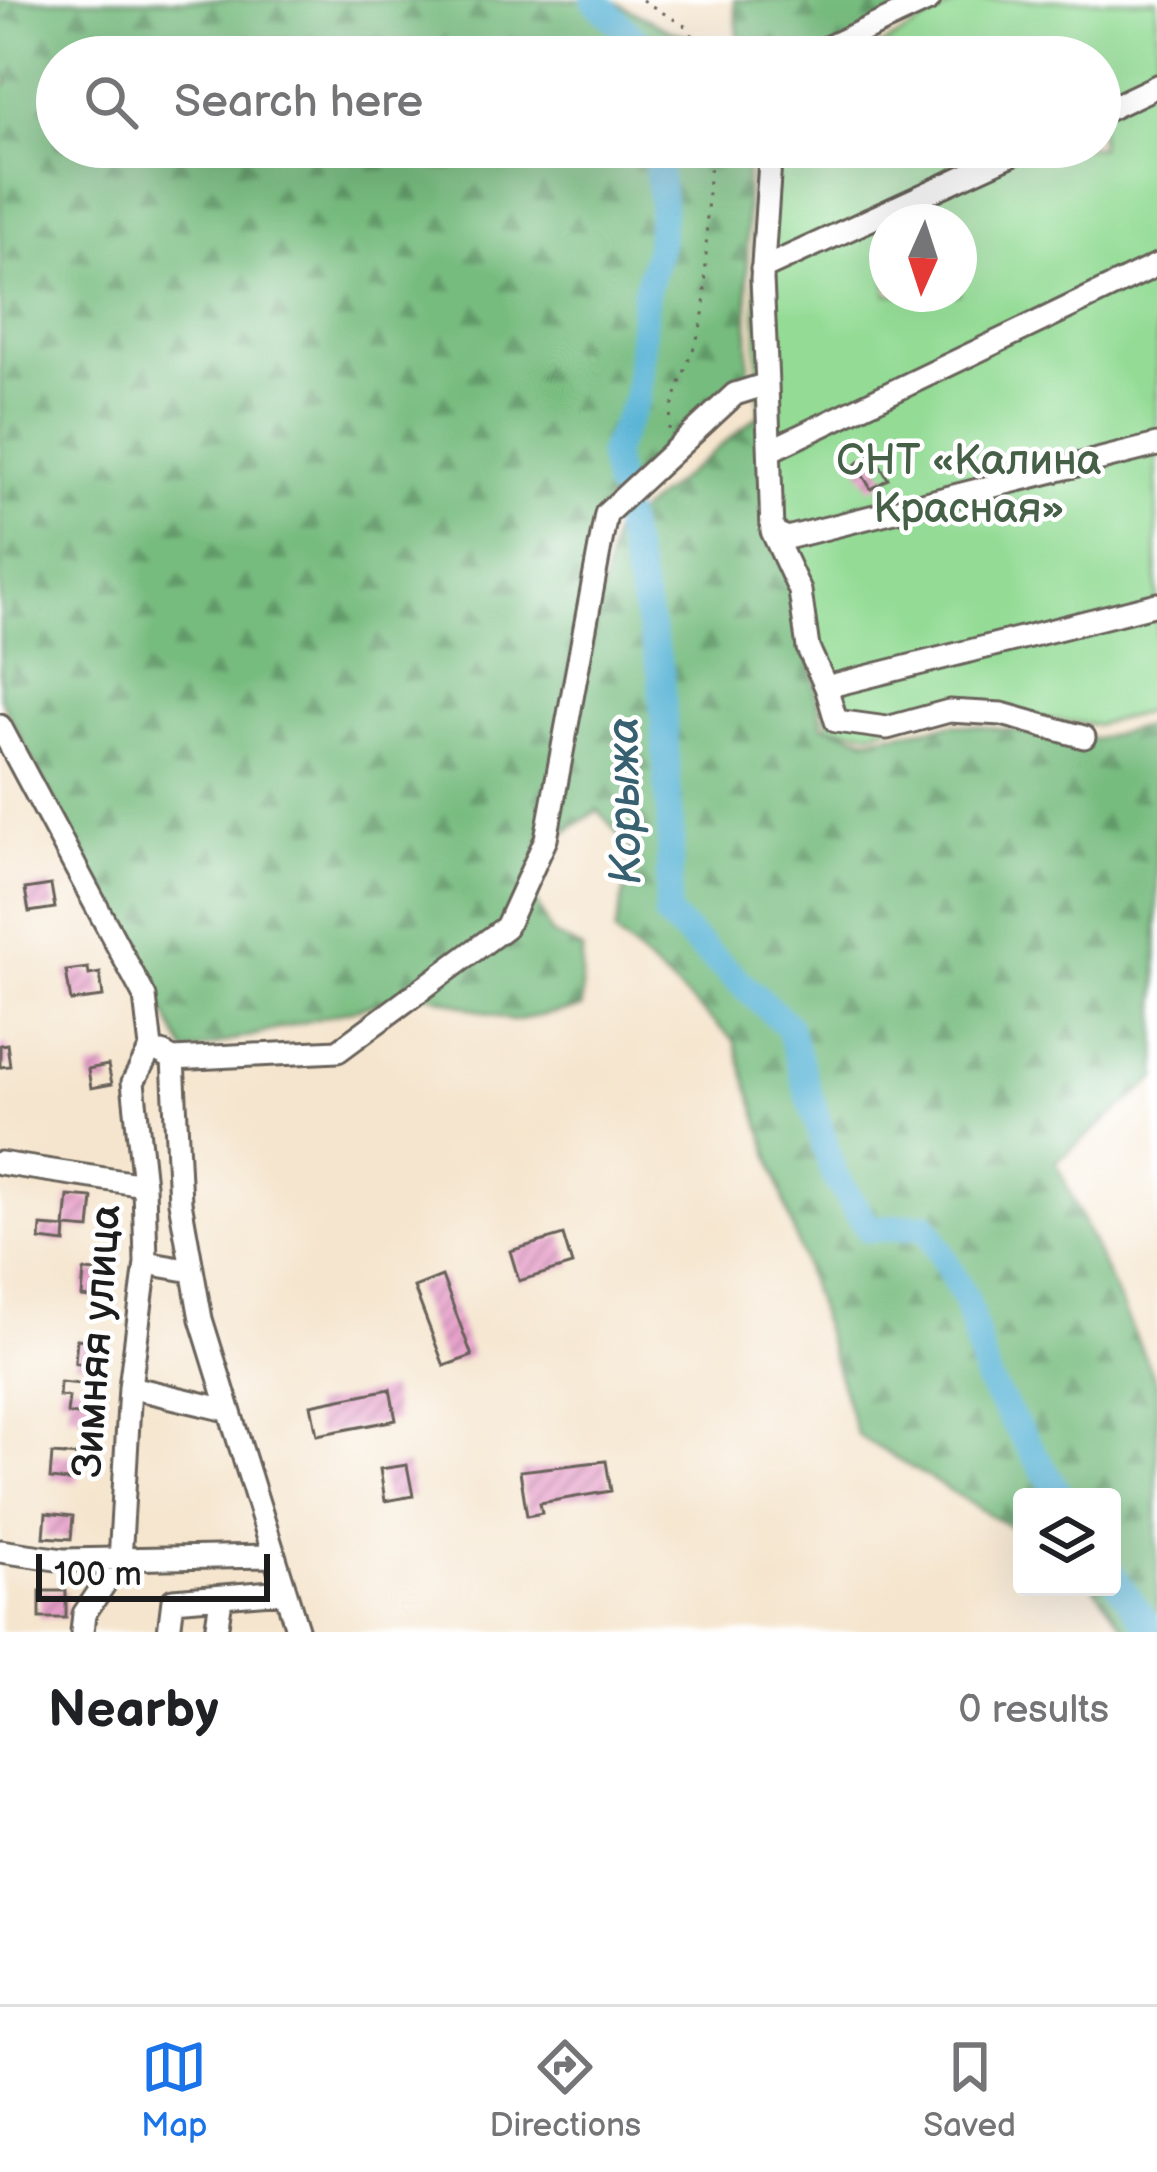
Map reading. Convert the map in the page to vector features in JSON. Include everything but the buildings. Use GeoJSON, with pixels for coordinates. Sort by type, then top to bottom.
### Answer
{"type":"FeatureCollection","features":[{"type":"Feature","properties":{"kind":"street"},"geometry":{"type":"LineString","coordinates":[[852,36],[929,0]]}},
{"type":"Feature","properties":{"kind":"street"},"geometry":{"type":"LineString","coordinates":[[1121,103],[1157,86]]}},
{"type":"Feature","properties":{"kind":"street"},"geometry":{"type":"LineString","coordinates":[[769,168],[762,269],[772,531],[800,591],[808,648],[836,721],[887,728],[949,711],[1002,714],[1084,737]]}},
{"type":"Feature","properties":{"kind":"street"},"geometry":{"type":"LineString","coordinates":[[762,269],[982,168]]}},
{"type":"Feature","properties":{"kind":"street"},"geometry":{"type":"LineString","coordinates":[[770,450],[1157,265]]}},
{"type":"Feature","properties":{"kind":"street"},"geometry":{"type":"LineString","coordinates":[[151,1048],[173,1059],[338,1051],[506,927],[546,839],[605,514],[735,394],[767,383]]}},
{"type":"Feature","properties":{"kind":"street"},"geometry":{"type":"LineString","coordinates":[[772,531],[788,538],[843,528],[1157,445]]}},
{"type":"Feature","properties":{"kind":"street"},"geometry":{"type":"LineString","coordinates":[[826,687],[1157,604]]}},
{"type":"Feature","properties":{"kind":"street","name":"Зимняя улица"},"geometry":{"type":"LineString","coordinates":[[0,726],[145,997],[151,1048],[133,1082],[146,1263],[130,1387],[120,1561]]}},
{"type":"Feature","properties":{"kind":"street"},"geometry":{"type":"LineString","coordinates":[[173,1059],[180,1202],[192,1271],[227,1410],[298,1632]]}},
{"type":"Feature","properties":{"kind":"street"},"geometry":{"type":"LineString","coordinates":[[0,1163],[144,1185]]}},
{"type":"Feature","properties":{"kind":"street"},"geometry":{"type":"LineString","coordinates":[[146,1263],[192,1271]]}},
{"type":"Feature","properties":{"kind":"street"},"geometry":{"type":"LineString","coordinates":[[130,1387],[227,1410]]}},
{"type":"Feature","properties":{"kind":"street"},"geometry":{"type":"LineString","coordinates":[[0,1551],[120,1561],[272,1556]]}},
{"type":"Feature","properties":{"kind":"street"},"geometry":{"type":"LineString","coordinates":[[82,1632],[84,1614],[120,1561]]}},
{"type":"Feature","properties":{"kind":"street"},"geometry":{"type":"LineString","coordinates":[[169,1632],[172,1600],[284,1592]]}},
{"type":"Feature","properties":{"kind":"street"},"geometry":{"type":"LineString","coordinates":[[216,1632],[221,1599]]}},
{"type":"Feature","properties":{"kind":"path"},"geometry":{"type":"LineString","coordinates":[[642,0],[693,36]]}},
{"type":"Feature","properties":{"kind":"path"},"geometry":{"type":"LineString","coordinates":[[668,456],[671,399],[694,351],[704,308],[704,202],[710,168]]}},
{"type":"Feature","properties":{"kind":"green space"},"geometry":{"type":"Polygon","coordinates":[[[0,0],[611,0],[687,36],[36,36],[36,168],[746,168],[749,379],[708,401],[597,513],[531,891],[551,934],[582,949],[582,1008],[512,1021],[420,992],[186,1053],[0,698],[0,87],[8,83],[0,68],[0,0]]]}},
{"type":"Feature","properties":{"kind":"green space"},"geometry":{"type":"Polygon","coordinates":[[[734,0],[937,0],[872,36],[739,36],[734,0]]]}},
{"type":"Feature","properties":{"kind":"green space","name":"СНТ «Калина Красная»"},"geometry":{"type":"Polygon","coordinates":[[[963,0],[1157,0],[1157,709],[1097,725],[946,707],[871,732],[829,726],[759,415],[752,168],[1121,168],[1121,36],[899,36],[963,0]]]}},
{"type":"Feature","properties":{"kind":"green space"},"geometry":{"type":"Polygon","coordinates":[[[759,415],[823,725],[867,738],[955,724],[1095,739],[1157,723],[1157,1078],[1056,1162],[1157,1384],[1157,1632],[1128,1632],[1101,1596],[1121,1596],[1121,1488],[1013,1488],[1013,1529],[857,1435],[734,1040],[615,933],[633,851],[598,810],[555,839],[613,533],[759,415]]]}},
{"type":"Feature","properties":{"kind":"waterway","name":"Корыжа"},"geometry":{"type":"LineString","coordinates":[[595,0],[632,36]]}},
{"type":"Feature","properties":{"kind":"waterway","name":"Корыжа"},"geometry":{"type":"LineString","coordinates":[[617,486],[611,454],[637,398],[645,295],[658,249],[662,205],[658,168]]}},
{"type":"Feature","properties":{"kind":"waterway","name":"Корыжа"},"geometry":{"type":"LineString","coordinates":[[623,517],[661,672],[671,838],[667,916],[788,1026],[834,1175],[869,1229],[926,1226],[967,1302],[988,1381],[1055,1488]]}},
{"type":"Feature","properties":{"kind":"waterway","name":"Корыжа"},"geometry":{"type":"LineString","coordinates":[[1121,1587],[1153,1632]]}}]}
